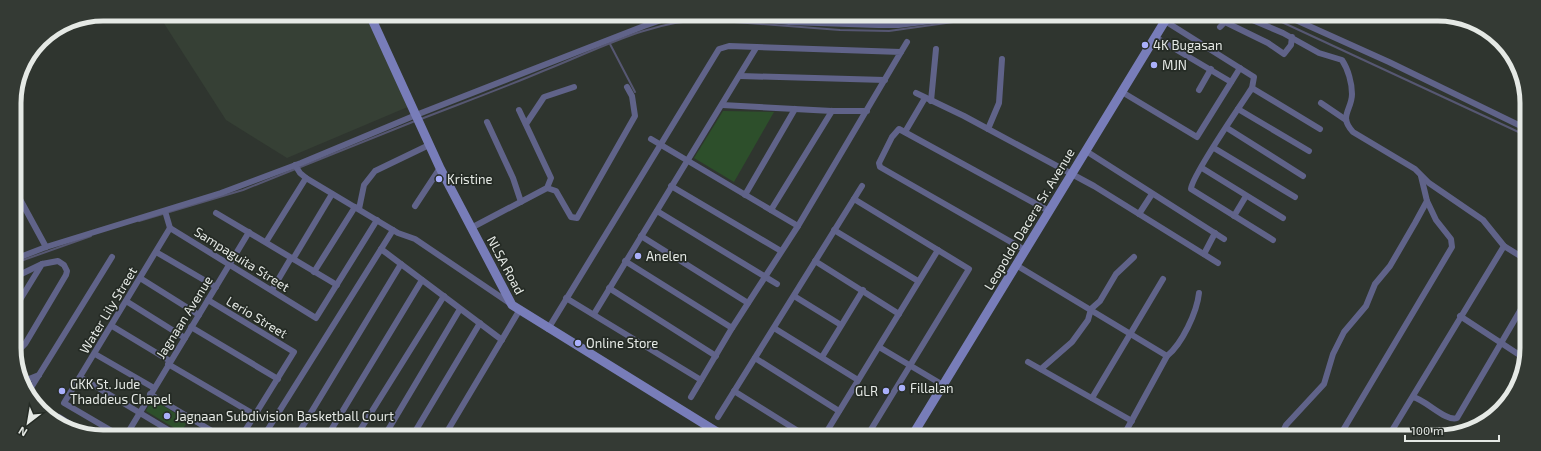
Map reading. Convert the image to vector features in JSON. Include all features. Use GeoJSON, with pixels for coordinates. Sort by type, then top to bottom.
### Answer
{"type":"FeatureCollection","features":[{"type":"Feature","properties":{"kind":"main road","name":"NLSA Road"},"geometry":{"type":"LineString","coordinates":[[373,21],[440,168],[471,228],[516,308],[714,430]]}},
{"type":"Feature","properties":{"kind":"main road","name":"Leopoldo Dacera Sr. Avenue"},"geometry":{"type":"LineString","coordinates":[[916,430],[1165,21]]}},
{"type":"Feature","properties":{"kind":"street"},"geometry":{"type":"LineString","coordinates":[[21,257],[46,247],[297,169],[418,118],[644,26],[660,21]]}},
{"type":"Feature","properties":{"kind":"street"},"geometry":{"type":"LineString","coordinates":[[781,21],[898,25],[917,21]]}},
{"type":"Feature","properties":{"kind":"street"},"geometry":{"type":"LineString","coordinates":[[1169,21],[1254,76],[1252,88],[1192,185],[1192,191],[1273,240]]}},
{"type":"Feature","properties":{"kind":"street"},"geometry":{"type":"LineString","coordinates":[[1255,21],[1292,37],[1319,53],[1342,60],[1351,84],[1352,94],[1346,120],[1349,128],[1353,132],[1409,165],[1429,183],[1483,220],[1504,246],[1520,256]]}},
{"type":"Feature","properties":{"kind":"street"},"geometry":{"type":"LineString","coordinates":[[1298,21],[1389,62],[1520,126]]}},
{"type":"Feature","properties":{"kind":"street"},"geometry":{"type":"LineString","coordinates":[[1220,27],[1224,22],[1268,43],[1284,54],[1291,46],[1292,37]]}},
{"type":"Feature","properties":{"kind":"street"},"geometry":{"type":"LineString","coordinates":[[1155,37],[1231,82]]}},
{"type":"Feature","properties":{"kind":"street"},"geometry":{"type":"LineString","coordinates":[[691,397],[732,328],[798,226],[907,42]]}},
{"type":"Feature","properties":{"kind":"street"},"geometry":{"type":"LineString","coordinates":[[548,329],[719,49],[729,46],[901,52]]}},
{"type":"Feature","properties":{"kind":"street"},"geometry":{"type":"LineString","coordinates":[[594,314],[756,48]]}},
{"type":"Feature","properties":{"kind":"street"},"geometry":{"type":"LineString","coordinates":[[931,101],[936,49]]}},
{"type":"Feature","properties":{"kind":"street"},"geometry":{"type":"LineString","coordinates":[[988,129],[999,103],[1002,59]]}},
{"type":"Feature","properties":{"kind":"street"},"geometry":{"type":"LineString","coordinates":[[1122,92],[1197,137],[1240,68]]}},
{"type":"Feature","properties":{"kind":"street"},"geometry":{"type":"LineString","coordinates":[[1199,90],[1211,69]]}},
{"type":"Feature","properties":{"kind":"street"},"geometry":{"type":"LineString","coordinates":[[740,76],[885,80]]}},
{"type":"Feature","properties":{"kind":"street"},"geometry":{"type":"LineString","coordinates":[[526,124],[544,97],[574,87]]}},
{"type":"Feature","properties":{"kind":"street"},"geometry":{"type":"LineString","coordinates":[[548,188],[556,191],[571,217],[577,218],[635,116],[632,96],[626,87]]}},
{"type":"Feature","properties":{"kind":"street"},"geometry":{"type":"LineString","coordinates":[[1252,88],[1320,129]]}},
{"type":"Feature","properties":{"kind":"street"},"geometry":{"type":"LineString","coordinates":[[916,93],[988,129],[1094,186],[1218,262]]}},
{"type":"Feature","properties":{"kind":"street"},"geometry":{"type":"LineString","coordinates":[[905,132],[925,98]]}},
{"type":"Feature","properties":{"kind":"street"},"geometry":{"type":"LineString","coordinates":[[1321,103],[1346,120]]}},
{"type":"Feature","properties":{"kind":"street"},"geometry":{"type":"LineString","coordinates":[[722,105],[832,111],[867,111]]}},
{"type":"Feature","properties":{"kind":"street"},"geometry":{"type":"LineString","coordinates":[[744,195],[795,109]]}},
{"type":"Feature","properties":{"kind":"street"},"geometry":{"type":"LineString","coordinates":[[1238,109],[1308,151]]}},
{"type":"Feature","properties":{"kind":"street"},"geometry":{"type":"LineString","coordinates":[[471,228],[548,188],[551,178],[519,110]]}},
{"type":"Feature","properties":{"kind":"street"},"geometry":{"type":"LineString","coordinates":[[771,210],[832,111]]}},
{"type":"Feature","properties":{"kind":"street"},"geometry":{"type":"LineString","coordinates":[[487,122],[513,178],[521,202]]}},
{"type":"Feature","properties":{"kind":"street"},"geometry":{"type":"LineString","coordinates":[[1226,128],[1303,176]]}},
{"type":"Feature","properties":{"kind":"street"},"geometry":{"type":"LineString","coordinates":[[1025,250],[880,166],[880,160],[897,130],[899,129],[905,132],[1049,211]]}},
{"type":"Feature","properties":{"kind":"street"},"geometry":{"type":"LineString","coordinates":[[651,140],[798,226]]}},
{"type":"Feature","properties":{"kind":"street"},"geometry":{"type":"LineString","coordinates":[[314,272],[357,208],[364,185],[372,174],[429,144]]}},
{"type":"Feature","properties":{"kind":"street"},"geometry":{"type":"LineString","coordinates":[[1214,148],[1295,197]]}},
{"type":"Feature","properties":{"kind":"street"},"geometry":{"type":"LineString","coordinates":[[1086,151],[1224,239]]}},
{"type":"Feature","properties":{"kind":"street"},"geometry":{"type":"LineString","coordinates":[[416,206],[440,168]]}},
{"type":"Feature","properties":{"kind":"street"},"geometry":{"type":"LineString","coordinates":[[1202,168],[1283,218]]}},
{"type":"Feature","properties":{"kind":"street"},"geometry":{"type":"LineString","coordinates":[[297,169],[306,178],[332,194],[393,230],[415,239],[516,308],[502,340],[448,430]]}},
{"type":"Feature","properties":{"kind":"street"},"geometry":{"type":"LineString","coordinates":[[1343,430],[1452,247],[1451,239],[1436,220],[1427,201],[1421,176]]}},
{"type":"Feature","properties":{"kind":"street"},"geometry":{"type":"LineString","coordinates":[[266,242],[306,178]]}},
{"type":"Feature","properties":{"kind":"street"},"geometry":{"type":"LineString","coordinates":[[671,186],[781,251]]}},
{"type":"Feature","properties":{"kind":"street"},"geometry":{"type":"LineString","coordinates":[[718,417],[862,186]]}},
{"type":"Feature","properties":{"kind":"street"},"geometry":{"type":"LineString","coordinates":[[272,290],[332,194]]}},
{"type":"Feature","properties":{"kind":"street"},"geometry":{"type":"LineString","coordinates":[[1139,214],[1152,194]]}},
{"type":"Feature","properties":{"kind":"street"},"geometry":{"type":"LineString","coordinates":[[1234,216],[1246,196]]}},
{"type":"Feature","properties":{"kind":"street"},"geometry":{"type":"LineString","coordinates":[[854,198],[969,269],[871,430]]}},
{"type":"Feature","properties":{"kind":"street"},"geometry":{"type":"LineString","coordinates":[[21,201],[46,247]]}},
{"type":"Feature","properties":{"kind":"street"},"geometry":{"type":"LineString","coordinates":[[1284,430],[1286,425],[1324,384],[1333,354],[1344,332],[1366,306],[1375,284],[1390,266],[1427,201]]}},
{"type":"Feature","properties":{"kind":"street"},"geometry":{"type":"LineString","coordinates":[[165,211],[170,228]]}},
{"type":"Feature","properties":{"kind":"street"},"geometry":{"type":"LineString","coordinates":[[657,211],[777,284]]}},
{"type":"Feature","properties":{"kind":"street"},"geometry":{"type":"LineString","coordinates":[[216,212],[337,285],[377,220]]}},
{"type":"Feature","properties":{"kind":"street","name":"Water Lily Street"},"geometry":{"type":"LineString","coordinates":[[110,430],[64,403],[170,228]]}},
{"type":"Feature","properties":{"kind":"street","name":"Sampaguita Street"},"geometry":{"type":"LineString","coordinates":[[170,228],[316,318],[337,285]]}},
{"type":"Feature","properties":{"kind":"street"},"geometry":{"type":"LineString","coordinates":[[268,430],[393,230]]}},
{"type":"Feature","properties":{"kind":"street"},"geometry":{"type":"LineString","coordinates":[[834,230],[918,281]]}},
{"type":"Feature","properties":{"kind":"street","name":"Jagnaan Avenue"},"geometry":{"type":"LineString","coordinates":[[129,430],[249,232]]}},
{"type":"Feature","properties":{"kind":"street"},"geometry":{"type":"LineString","coordinates":[[1204,254],[1215,233]]}},
{"type":"Feature","properties":{"kind":"street"},"geometry":{"type":"LineString","coordinates":[[641,236],[748,303]]}},
{"type":"Feature","properties":{"kind":"street"},"geometry":{"type":"LineString","coordinates":[[1392,430],[1460,316],[1504,246]]}},
{"type":"Feature","properties":{"kind":"street"},"geometry":{"type":"LineString","coordinates":[[381,249],[502,340]]}},
{"type":"Feature","properties":{"kind":"street"},"geometry":{"type":"LineString","coordinates":[[828,430],[938,250]]}},
{"type":"Feature","properties":{"kind":"street"},"geometry":{"type":"LineString","coordinates":[[156,252],[216,287]]}},
{"type":"Feature","properties":{"kind":"street"},"geometry":{"type":"LineString","coordinates":[[31,388],[112,257]]}},
{"type":"Feature","properties":{"kind":"street"},"geometry":{"type":"LineString","coordinates":[[1041,369],[1072,342],[1088,320],[1091,309],[1100,301],[1116,274],[1134,257]]}},
{"type":"Feature","properties":{"kind":"street"},"geometry":{"type":"LineString","coordinates":[[21,274],[42,264],[58,260],[64,264],[67,273],[25,344],[21,348]]}},
{"type":"Feature","properties":{"kind":"street"},"geometry":{"type":"LineString","coordinates":[[625,261],[732,328]]}},
{"type":"Feature","properties":{"kind":"street"},"geometry":{"type":"LineString","coordinates":[[815,261],[863,290],[898,314]]}},
{"type":"Feature","properties":{"kind":"street"},"geometry":{"type":"LineString","coordinates":[[21,298],[42,264]]}},
{"type":"Feature","properties":{"kind":"street"},"geometry":{"type":"LineString","coordinates":[[300,430],[401,264]]}},
{"type":"Feature","properties":{"kind":"street"},"geometry":{"type":"LineString","coordinates":[[1016,265],[1167,356]]}},
{"type":"Feature","properties":{"kind":"street"},"geometry":{"type":"LineString","coordinates":[[140,278],[199,314]]}},
{"type":"Feature","properties":{"kind":"street"},"geometry":{"type":"LineString","coordinates":[[1092,398],[1163,279]]}},
{"type":"Feature","properties":{"kind":"street"},"geometry":{"type":"LineString","coordinates":[[330,430],[422,280]]}},
{"type":"Feature","properties":{"kind":"street"},"geometry":{"type":"LineString","coordinates":[[609,288],[716,356]]}},
{"type":"Feature","properties":{"kind":"street"},"geometry":{"type":"LineString","coordinates":[[822,357],[863,290]]}},
{"type":"Feature","properties":{"kind":"street"},"geometry":{"type":"LineString","coordinates":[[1127,430],[1167,356],[1177,345],[1192,317],[1198,302],[1199,293]]}},
{"type":"Feature","properties":{"kind":"street"},"geometry":{"type":"LineString","coordinates":[[360,430],[444,296]]}},
{"type":"Feature","properties":{"kind":"street"},"geometry":{"type":"LineString","coordinates":[[794,296],[841,325]]}},
{"type":"Feature","properties":{"kind":"street"},"geometry":{"type":"LineString","coordinates":[[566,298],[701,380]]}},
{"type":"Feature","properties":{"kind":"street","name":"Lerio Street"},"geometry":{"type":"LineString","coordinates":[[208,300],[294,352],[278,379]]}},
{"type":"Feature","properties":{"kind":"street"},"geometry":{"type":"LineString","coordinates":[[126,301],[185,338]]}},
{"type":"Feature","properties":{"kind":"street"},"geometry":{"type":"LineString","coordinates":[[388,430],[460,309]]}},
{"type":"Feature","properties":{"kind":"street"},"geometry":{"type":"LineString","coordinates":[[1413,397],[1423,400],[1449,418],[1457,418],[1520,311]]}},
{"type":"Feature","properties":{"kind":"street"},"geometry":{"type":"LineString","coordinates":[[1460,316],[1503,342],[1519,355]]}},
{"type":"Feature","properties":{"kind":"street"},"geometry":{"type":"LineString","coordinates":[[416,430],[480,323]]}},
{"type":"Feature","properties":{"kind":"street"},"geometry":{"type":"LineString","coordinates":[[112,326],[255,415]]}},
{"type":"Feature","properties":{"kind":"street"},"geometry":{"type":"LineString","coordinates":[[191,328],[278,379],[246,430]]}},
{"type":"Feature","properties":{"kind":"street"},"geometry":{"type":"LineString","coordinates":[[774,328],[858,380]]}},
{"type":"Feature","properties":{"kind":"street"},"geometry":{"type":"LineString","coordinates":[[878,347],[943,385]]}},
{"type":"Feature","properties":{"kind":"street"},"geometry":{"type":"LineString","coordinates":[[95,354],[211,430]]}},
{"type":"Feature","properties":{"kind":"street"},"geometry":{"type":"LineString","coordinates":[[755,358],[839,411]]}},
{"type":"Feature","properties":{"kind":"street"},"geometry":{"type":"LineString","coordinates":[[1028,362],[1132,421]]}},
{"type":"Feature","properties":{"kind":"street"},"geometry":{"type":"LineString","coordinates":[[27,380],[39,376]]}},
{"type":"Feature","properties":{"kind":"street"},"geometry":{"type":"LineString","coordinates":[[80,377],[168,430]]}},
{"type":"Feature","properties":{"kind":"street"},"geometry":{"type":"LineString","coordinates":[[734,391],[796,430]]}},
{"type":"Feature","properties":{"kind":"shaded area"},"geometry":{"type":"Polygon","coordinates":[[[162,21],[371,21],[410,106],[287,158],[226,120],[162,21]]]}},
{"type":"Feature","properties":{"kind":"green space"},"geometry":{"type":"Polygon","coordinates":[[[723,111],[774,112],[734,182],[694,158],[723,111]]]}},
{"type":"Feature","properties":{"kind":"green space","name":"Jagnaan Subdivision Basketball Court"},"geometry":{"type":"Polygon","coordinates":[[[152,399],[188,421],[182,430],[178,430],[146,411],[152,399]]]}},
{"type":"Feature","properties":{"kind":"waterway"},"geometry":{"type":"LineString","coordinates":[[421,119],[624,38],[665,25],[686,21]]}},
{"type":"Feature","properties":{"kind":"waterway"},"geometry":{"type":"LineString","coordinates":[[721,21],[840,30],[889,31],[960,21]]}},
{"type":"Feature","properties":{"kind":"waterway"},"geometry":{"type":"LineString","coordinates":[[1280,21],[1520,133]]}},
{"type":"Feature","properties":{"kind":"waterway"},"geometry":{"type":"LineString","coordinates":[[610,44],[635,92]]}},
{"type":"Feature","properties":{"kind":"waterway"},"geometry":{"type":"LineString","coordinates":[[139,221],[243,190],[415,121]]}},
{"type":"Feature","properties":{"kind":"waterway"},"geometry":{"type":"LineString","coordinates":[[21,261],[91,236]]}},
{"type":"Feature","properties":{"kind":"place","name":"4K Bugasan"},"geometry":{"type":"Point","coordinates":[1145,45]}},
{"type":"Feature","properties":{"kind":"place","name":"MJN"},"geometry":{"type":"Point","coordinates":[1154,65]}},
{"type":"Feature","properties":{"kind":"place","name":"Kristine"},"geometry":{"type":"Point","coordinates":[439,179]}},
{"type":"Feature","properties":{"kind":"place","name":"Anelen"},"geometry":{"type":"Point","coordinates":[638,256]}},
{"type":"Feature","properties":{"kind":"place","name":"Online Store"},"geometry":{"type":"Point","coordinates":[578,343]}},
{"type":"Feature","properties":{"kind":"place","name":"Fillalan"},"geometry":{"type":"Point","coordinates":[902,388]}},
{"type":"Feature","properties":{"kind":"place","name":"GKK St. Jude Thaddeus Chapel"},"geometry":{"type":"Point","coordinates":[62,391]}},
{"type":"Feature","properties":{"kind":"place","name":"GLR"},"geometry":{"type":"Point","coordinates":[886,391]}},
{"type":"Feature","properties":{"kind":"place","name":"Jagnaan Subdivision Basketball Court"},"geometry":{"type":"Point","coordinates":[167,416]}}]}
